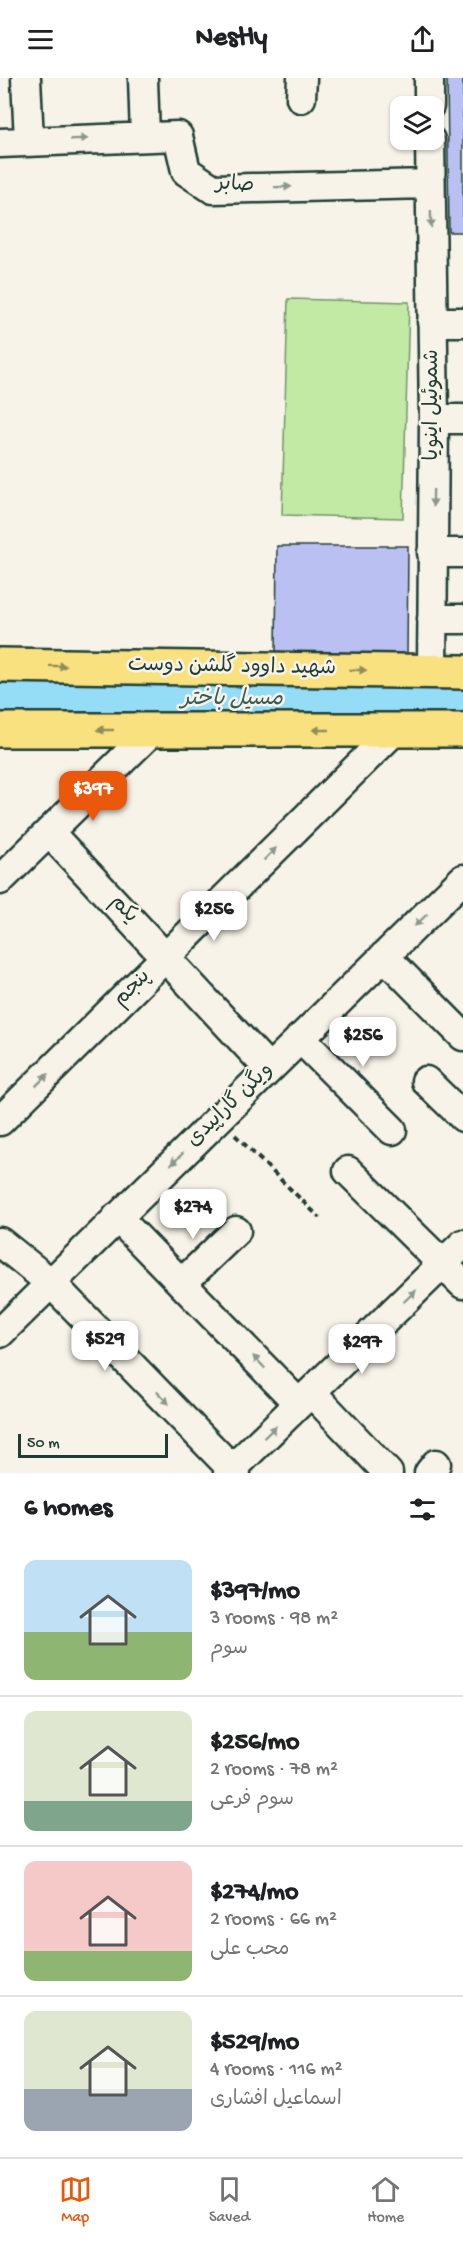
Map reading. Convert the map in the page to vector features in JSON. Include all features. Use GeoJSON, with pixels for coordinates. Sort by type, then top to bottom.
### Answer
{"type":"FeatureCollection","features":[{"type":"Feature","properties":{"kind":"main road","name":"شهید داوود گلشن دوست"},"geometry":{"type":"LineString","coordinates":[[0,665],[447,672]]}},
{"type":"Feature","properties":{"kind":"main road"},"geometry":{"type":"LineString","coordinates":[[0,730],[463,730]]}},
{"type":"Feature","properties":{"kind":"street"},"geometry":{"type":"LineString","coordinates":[[26,78],[29,141]]}},
{"type":"Feature","properties":{"kind":"street"},"geometry":{"type":"LineString","coordinates":[[143,78],[146,137]]}},
{"type":"Feature","properties":{"kind":"street"},"geometry":{"type":"LineString","coordinates":[[429,78],[429,96]]}},
{"type":"Feature","properties":{"kind":"street","name":"صابر"},"geometry":{"type":"LineString","coordinates":[[0,143],[178,136],[186,171],[213,189],[430,184]]}},
{"type":"Feature","properties":{"kind":"street","name":"شموئیل اینویا"},"geometry":{"type":"LineString","coordinates":[[430,150],[434,419],[432,619],[447,672]]}},
{"type":"Feature","properties":{"kind":"street"},"geometry":{"type":"LineString","coordinates":[[432,322],[463,322]]}},
{"type":"Feature","properties":{"kind":"street"},"geometry":{"type":"LineString","coordinates":[[434,419],[463,419]]}},
{"type":"Feature","properties":{"kind":"street"},"geometry":{"type":"LineString","coordinates":[[432,553],[463,553]]}},
{"type":"Feature","properties":{"kind":"street"},"geometry":{"type":"LineString","coordinates":[[432,619],[463,619]]}},
{"type":"Feature","properties":{"kind":"street"},"geometry":{"type":"LineString","coordinates":[[0,880],[153,730]]}},
{"type":"Feature","properties":{"kind":"street","name":"پنجم"},"geometry":{"type":"LineString","coordinates":[[0,1121],[395,730]]}},
{"type":"Feature","properties":{"kind":"street","name":"یکم"},"geometry":{"type":"LineString","coordinates":[[49,832],[269,1069]]}},
{"type":"Feature","properties":{"kind":"street","name":"ویگن گاراپیدی"},"geometry":{"type":"LineString","coordinates":[[0,1333],[463,879]]}},
{"type":"Feature","properties":{"kind":"street"},"geometry":{"type":"LineString","coordinates":[[384,956],[463,1036]]}},
{"type":"Feature","properties":{"kind":"street"},"geometry":{"type":"LineString","coordinates":[[300,1038],[392,1130]]}},
{"type":"Feature","properties":{"kind":"street"},"geometry":{"type":"LineString","coordinates":[[426,1081],[463,1117]]}},
{"type":"Feature","properties":{"kind":"street"},"geometry":{"type":"LineString","coordinates":[[348,1171],[463,1284]]}},
{"type":"Feature","properties":{"kind":"street"},"geometry":{"type":"LineString","coordinates":[[117,1217],[182,1283],[388,1473]]}},
{"type":"Feature","properties":{"kind":"street"},"geometry":{"type":"LineString","coordinates":[[182,1283],[236,1231]]}},
{"type":"Feature","properties":{"kind":"street"},"geometry":{"type":"LineString","coordinates":[[0,1242],[51,1283],[232,1472],[463,1244]]}},
{"type":"Feature","properties":{"kind":"path"},"geometry":{"type":"LineString","coordinates":[[218,1119],[320,1218]]}},
{"type":"Feature","properties":{"kind":"green space"},"geometry":{"type":"Polygon","coordinates":[[[288,299],[409,302],[403,518],[282,515],[288,299]]]}},
{"type":"Feature","properties":{"kind":"building"},"geometry":{"type":"Polygon","coordinates":[[[447,78],[463,78],[463,232],[449,232],[447,78]]]}},
{"type":"Feature","properties":{"kind":"building"},"geometry":{"type":"Polygon","coordinates":[[[277,546],[408,546],[407,654],[276,655],[277,546]]]}},
{"type":"Feature","properties":{"kind":"waterway","name":"مسیل باختر"},"geometry":{"type":"LineString","coordinates":[[0,699],[463,700]]}}]}
